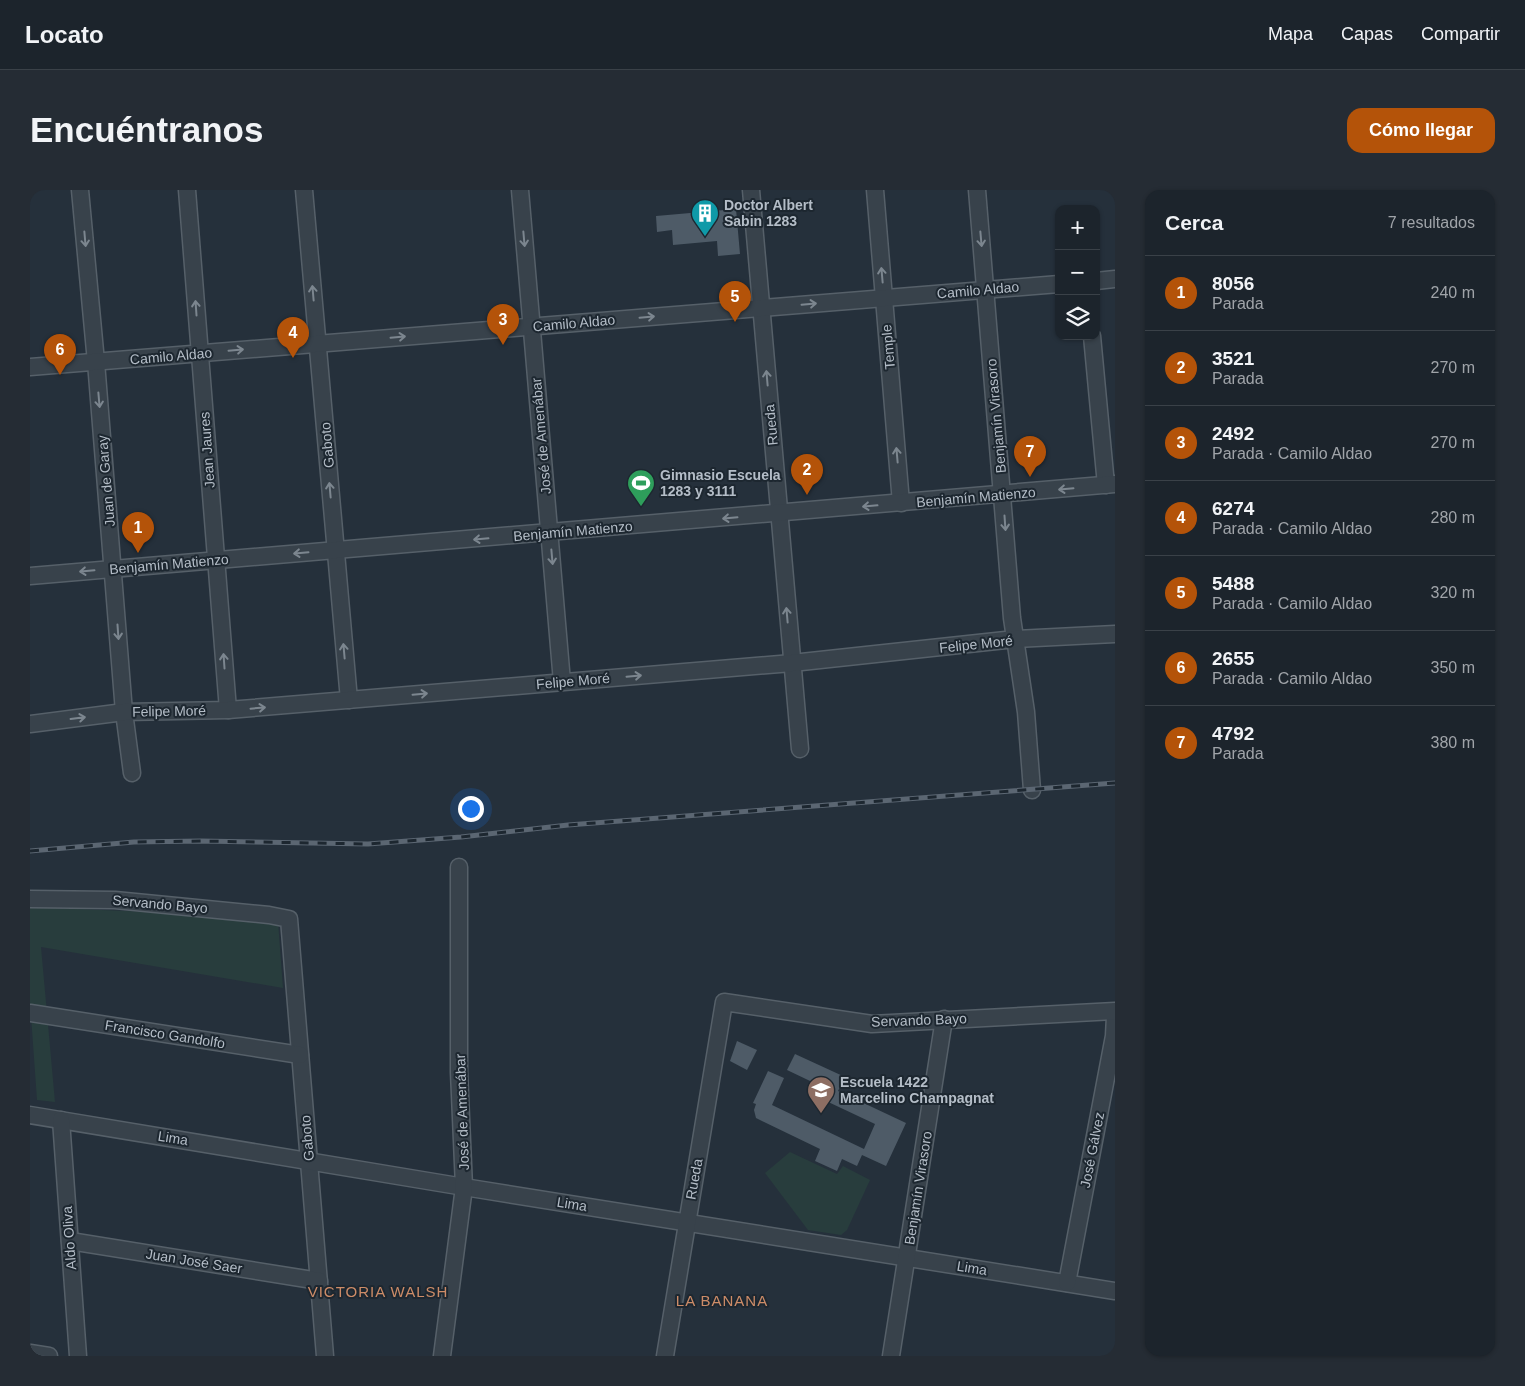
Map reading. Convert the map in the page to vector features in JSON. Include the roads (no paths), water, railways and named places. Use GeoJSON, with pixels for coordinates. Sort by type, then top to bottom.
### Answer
{"type":"FeatureCollection","features":[{"type":"Feature","properties":{"kind":"street","name":"Juan de Garay"},"geometry":{"type":"LineString","coordinates":[[80,190],[124,712],[132,773]]}},
{"type":"Feature","properties":{"kind":"street","name":"Jean Jaures"},"geometry":{"type":"LineString","coordinates":[[187,190],[228,710]]}},
{"type":"Feature","properties":{"kind":"street","name":"Gaboto"},"geometry":{"type":"LineString","coordinates":[[304,190],[348,700]]}},
{"type":"Feature","properties":{"kind":"street","name":"José de Amenábar"},"geometry":{"type":"LineString","coordinates":[[520,190],[562,682]]}},
{"type":"Feature","properties":{"kind":"street","name":"Rueda"},"geometry":{"type":"LineString","coordinates":[[750,190],[800,749]]}},
{"type":"Feature","properties":{"kind":"street","name":"Temple"},"geometry":{"type":"LineString","coordinates":[[875,190],[901,503]]}},
{"type":"Feature","properties":{"kind":"street","name":"Benjamín Virasoro"},"geometry":{"type":"LineString","coordinates":[[977,190],[1015,639],[1026,712],[1032,790]]}},
{"type":"Feature","properties":{"kind":"street"},"geometry":{"type":"LineString","coordinates":[[1100,281],[1115,279]]}},
{"type":"Feature","properties":{"kind":"street","name":"Camilo Aldao"},"geometry":{"type":"LineString","coordinates":[[30,367],[1055,284]]}},
{"type":"Feature","properties":{"kind":"street"},"geometry":{"type":"LineString","coordinates":[[1092,340],[1110,485]]}},
{"type":"Feature","properties":{"kind":"street","name":"Benjamín Matienzo"},"geometry":{"type":"LineString","coordinates":[[30,576],[1110,485]]}},
{"type":"Feature","properties":{"kind":"street","name":"Felipe Moré"},"geometry":{"type":"LineString","coordinates":[[30,724],[124,712],[228,710],[792,663],[1015,639],[1115,634]]}},
{"type":"Feature","properties":{"kind":"street","name":"José de Amenábar"},"geometry":{"type":"LineString","coordinates":[[442,1356],[464,1187],[460,1072],[459,867]]}},
{"type":"Feature","properties":{"kind":"street","name":"Servando Bayo"},"geometry":{"type":"LineString","coordinates":[[30,900],[115,900],[269,915],[289,919]]}},
{"type":"Feature","properties":{"kind":"street","name":"Gaboto"},"geometry":{"type":"LineString","coordinates":[[289,919],[325,1356]]}},
{"type":"Feature","properties":{"kind":"street","name":"Rueda"},"geometry":{"type":"LineString","coordinates":[[665,1356],[724,1002]]}},
{"type":"Feature","properties":{"kind":"street","name":"Servando Bayo"},"geometry":{"type":"LineString","coordinates":[[724,1002],[872,1024],[1115,1010]]}},
{"type":"Feature","properties":{"kind":"street","name":"Francisco Gandolfo"},"geometry":{"type":"LineString","coordinates":[[30,1013],[300,1055]]}},
{"type":"Feature","properties":{"kind":"street","name":"José Gálvez"},"geometry":{"type":"LineString","coordinates":[[1067,1283],[1114,1036],[1115,1016]]}},
{"type":"Feature","properties":{"kind":"street","name":"Benjamín Virasoro"},"geometry":{"type":"LineString","coordinates":[[891,1356],[944,1019]]}},
{"type":"Feature","properties":{"kind":"street"},"geometry":{"type":"LineString","coordinates":[[30,1110],[30,1115]]}},
{"type":"Feature","properties":{"kind":"street","name":"Lima"},"geometry":{"type":"LineString","coordinates":[[30,1115],[464,1187],[1115,1291]]}},
{"type":"Feature","properties":{"kind":"street","name":"Aldo Oliva"},"geometry":{"type":"LineString","coordinates":[[61,1120],[78,1356]]}},
{"type":"Feature","properties":{"kind":"street","name":"Juan José Saer"},"geometry":{"type":"LineString","coordinates":[[70,1241],[319,1280]]}},
{"type":"Feature","properties":{"kind":"street"},"geometry":{"type":"LineString","coordinates":[[30,1353],[49,1356]]}},
{"type":"Feature","properties":{"kind":"railway"},"geometry":{"type":"LineString","coordinates":[[30,851],[134,842],[201,841],[368,844],[461,837],[568,825],[1115,783]]}},
{"type":"Feature","properties":{"kind":"place","name":"Doctor Albert Sabin 1283"},"geometry":{"type":"Point","coordinates":[705,237]}},
{"type":"Feature","properties":{"kind":"place","name":"5488"},"geometry":{"type":"Point","coordinates":[735,322]}},
{"type":"Feature","properties":{"kind":"place","name":"2492"},"geometry":{"type":"Point","coordinates":[503,345]}},
{"type":"Feature","properties":{"kind":"place","name":"6274"},"geometry":{"type":"Point","coordinates":[293,358]}},
{"type":"Feature","properties":{"kind":"place","name":"2655"},"geometry":{"type":"Point","coordinates":[60,375]}},
{"type":"Feature","properties":{"kind":"place","name":"4792"},"geometry":{"type":"Point","coordinates":[1030,477]}},
{"type":"Feature","properties":{"kind":"place","name":"3521"},"geometry":{"type":"Point","coordinates":[807,495]}},
{"type":"Feature","properties":{"kind":"place","name":"Gimnasio Escuela 1283 y 3111"},"geometry":{"type":"Point","coordinates":[641,507]}},
{"type":"Feature","properties":{"kind":"place","name":"8056"},"geometry":{"type":"Point","coordinates":[138,553]}},
{"type":"Feature","properties":{"kind":"place","name":"Escuela 1422 Marcelino Champagnat"},"geometry":{"type":"Point","coordinates":[821,1114]}},
{"type":"Feature","properties":{"kind":"district","name":"VICTORIA WALSH"},"geometry":{"type":"Point","coordinates":[378,1292]}},
{"type":"Feature","properties":{"kind":"district","name":"LA BANANA"},"geometry":{"type":"Point","coordinates":[722,1301]}}]}
